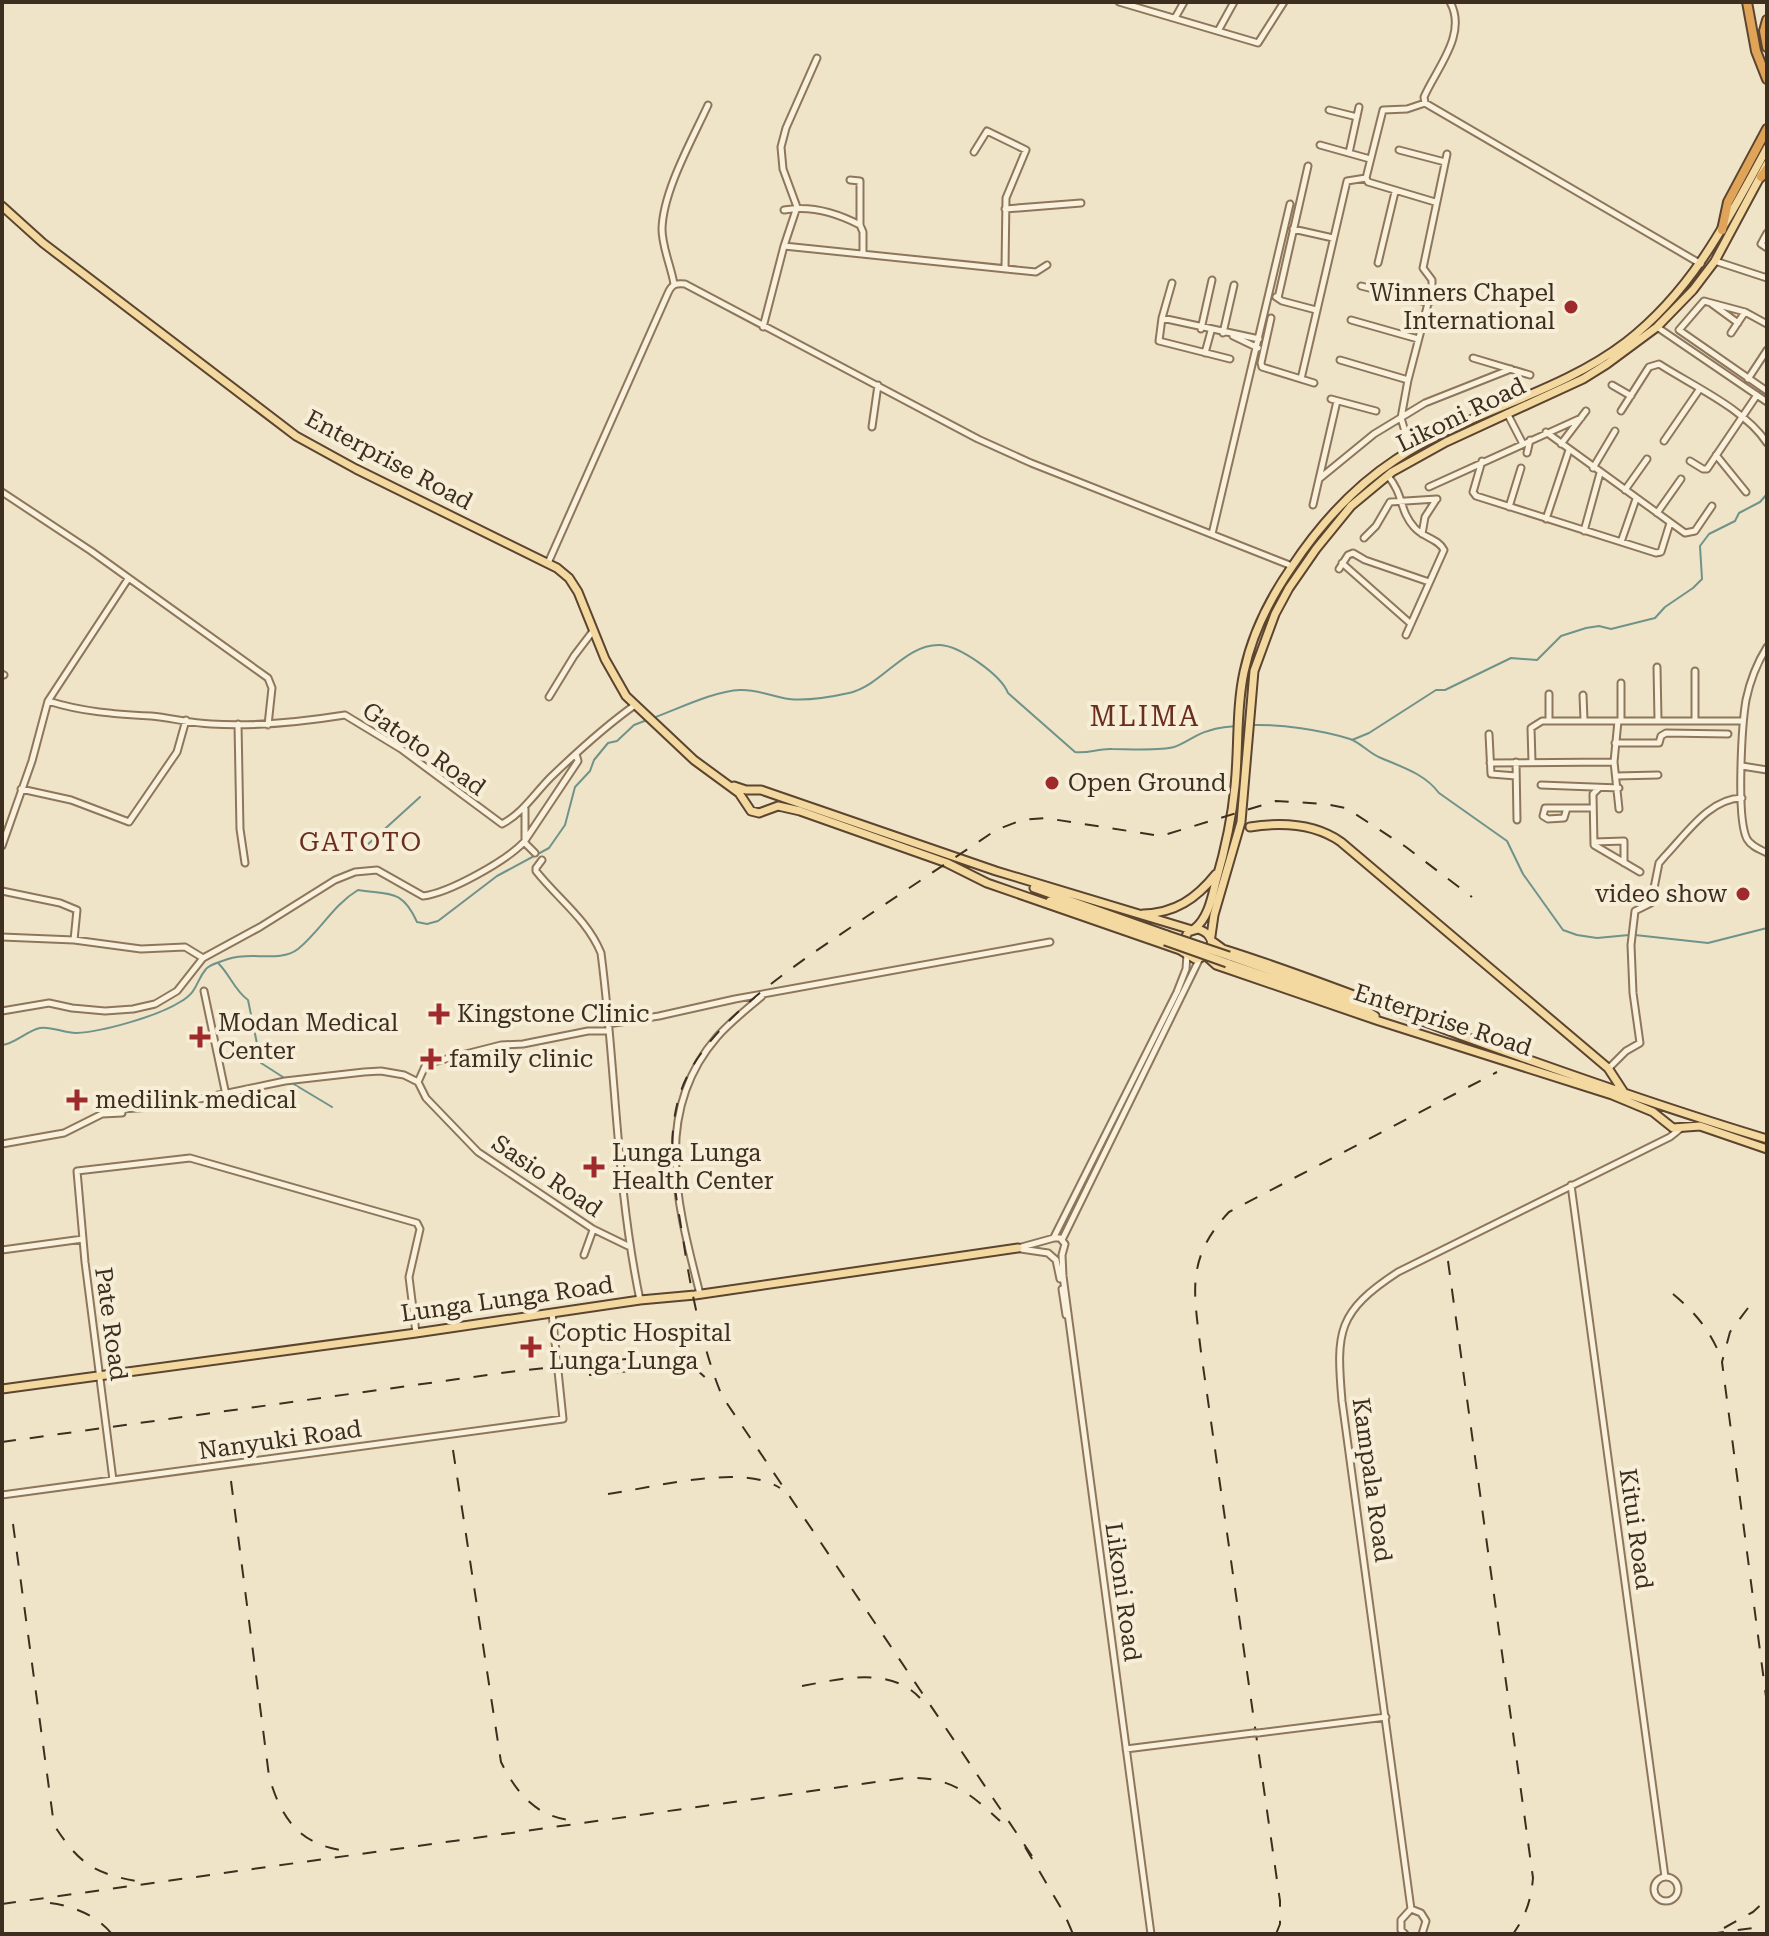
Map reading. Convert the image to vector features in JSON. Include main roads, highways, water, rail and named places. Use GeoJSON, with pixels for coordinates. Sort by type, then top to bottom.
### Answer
{"type":"FeatureCollection","features":[{"type":"Feature","properties":{"kind":"highway"},"geometry":{"type":"LineString","coordinates":[[1747,2],[1756,51],[1767,79]]}},
{"type":"Feature","properties":{"kind":"highway"},"geometry":{"type":"LineString","coordinates":[[1767,20],[1764,31],[1767,47]]}},
{"type":"Feature","properties":{"kind":"highway"},"geometry":{"type":"LineString","coordinates":[[1722,230],[1728,202],[1767,129]]}},
{"type":"Feature","properties":{"kind":"main road","name":"Likoni Road"},"geometry":{"type":"LineString","coordinates":[[1193,930],[1202,921],[1219,871],[1231,819],[1244,673],[1251,645],[1265,610],[1292,566],[1358,488],[1414,448],[1579,372],[1654,324],[1701,264],[1767,148]]}},
{"type":"Feature","properties":{"kind":"main road","name":"Likoni Road"},"geometry":{"type":"LineString","coordinates":[[1212,940],[1211,924],[1241,822],[1251,691],[1259,652],[1289,588],[1316,549],[1351,506],[1388,476],[1419,456],[1595,372],[1654,324],[1693,290],[1715,261],[1765,170]]}},
{"type":"Feature","properties":{"kind":"main road","name":"Enterprise Road"},"geometry":{"type":"LineString","coordinates":[[2,206],[43,243],[296,436],[356,469],[548,563],[569,578],[588,613],[617,681],[635,705],[694,760],[727,783]]}},
{"type":"Feature","properties":{"kind":"main road"},"geometry":{"type":"LineString","coordinates":[[727,783],[758,789],[996,871],[1206,932],[1212,940],[1212,948],[1203,957],[1186,954],[987,883],[947,863],[782,806],[753,812],[727,783]]}},
{"type":"Feature","properties":{"kind":"main road"},"geometry":{"type":"LineString","coordinates":[[745,801],[753,790]]}},
{"type":"Feature","properties":{"kind":"main road"},"geometry":{"type":"LineString","coordinates":[[766,793],[769,801],[767,809]]}},
{"type":"Feature","properties":{"kind":"main road"},"geometry":{"type":"LineString","coordinates":[[1231,819],[1250,827]]}},
{"type":"Feature","properties":{"kind":"main road","name":"Enterprise Road"},"geometry":{"type":"LineString","coordinates":[[1250,827],[1293,825],[1330,834],[1383,875],[1608,1069],[1623,1091]]}},
{"type":"Feature","properties":{"kind":"main road"},"geometry":{"type":"LineString","coordinates":[[1227,838],[1250,827]]}},
{"type":"Feature","properties":{"kind":"main road"},"geometry":{"type":"LineString","coordinates":[[996,871],[1008,878],[1369,1005],[1386,1006]]}},
{"type":"Feature","properties":{"kind":"main road"},"geometry":{"type":"LineString","coordinates":[[1132,913],[1166,912],[1183,905],[1200,893],[1219,871]]}},
{"type":"Feature","properties":{"kind":"main road"},"geometry":{"type":"LineString","coordinates":[[987,883],[1014,888],[1367,1011],[1379,1021]]}},
{"type":"Feature","properties":{"kind":"main road"},"geometry":{"type":"LineString","coordinates":[[1202,921],[1206,925],[1211,924]]}},
{"type":"Feature","properties":{"kind":"main road"},"geometry":{"type":"LineString","coordinates":[[1186,954],[1183,940],[1193,930]]}},
{"type":"Feature","properties":{"kind":"main road","name":"Enterprise Road"},"geometry":{"type":"LineString","coordinates":[[1212,940],[1223,949],[1327,982],[1458,1034],[1680,1112],[1767,1139]]}},
{"type":"Feature","properties":{"kind":"main road","name":"Enterprise Road"},"geometry":{"type":"LineString","coordinates":[[1203,957],[1216,965],[1379,1021],[1612,1095],[1653,1112],[1669,1124],[1681,1128],[1700,1126],[1767,1149]]}},
{"type":"Feature","properties":{"kind":"main road"},"geometry":{"type":"LineString","coordinates":[[1669,1124],[1670,1114],[1680,1112],[1686,1120],[1681,1128]]}},
{"type":"Feature","properties":{"kind":"main road","name":"Lunga Lunga Road"},"geometry":{"type":"LineString","coordinates":[[2,1389],[1018,1248]]}},
{"type":"Feature","properties":{"kind":"waterway"},"geometry":{"type":"LineString","coordinates":[[1352,740],[1369,733],[1436,690],[1445,690],[1511,658],[1537,660],[1561,636],[1586,628],[1599,626],[1611,629],[1655,618],[1702,579],[1700,546],[1709,534],[1735,521],[1739,513],[1760,502],[1767,494]]}},
{"type":"Feature","properties":{"kind":"waterway"},"geometry":{"type":"LineString","coordinates":[[653,718],[730,691],[753,691],[796,699],[849,693],[861,689],[915,651],[940,645],[958,650],[989,670],[1008,693],[1075,752],[1168,748],[1212,730],[1245,726]]}},
{"type":"Feature","properties":{"kind":"waterway"},"geometry":{"type":"LineString","coordinates":[[2,1045],[40,1028],[87,1032],[158,1013],[186,998],[213,964],[237,957],[283,955],[298,949],[341,903],[358,890],[400,899],[417,922],[427,924],[438,921],[497,876],[549,848],[565,825],[575,787],[590,771],[594,760],[608,743],[617,741],[634,725],[647,720]]}},
{"type":"Feature","properties":{"kind":"waterway"},"geometry":{"type":"LineString","coordinates":[[1251,725],[1301,728],[1350,739],[1377,756],[1413,772],[1507,841],[1523,874],[1563,930],[1597,938],[1629,935]]}},
{"type":"Feature","properties":{"kind":"waterway"},"geometry":{"type":"LineString","coordinates":[[366,846],[420,797]]}},
{"type":"Feature","properties":{"kind":"waterway"},"geometry":{"type":"LineString","coordinates":[[1635,935],[1708,943],[1767,928]]}},
{"type":"Feature","properties":{"kind":"waterway"},"geometry":{"type":"LineString","coordinates":[[219,964],[248,1000],[261,1063],[286,1079]]}},
{"type":"Feature","properties":{"kind":"waterway"},"geometry":{"type":"LineString","coordinates":[[292,1083],[332,1107]]}},
{"type":"Feature","properties":{"kind":"railway"},"geometry":{"type":"LineString","coordinates":[[1032,1856],[722,1396],[693,1298],[673,1166],[675,1112],[692,1067],[710,1041],[733,1017],[786,972],[996,830],[1022,820],[1045,818],[1161,836],[1276,801],[1326,804],[1346,808],[1406,847],[1472,897]]}},
{"type":"Feature","properties":{"kind":"railway"},"geometry":{"type":"LineString","coordinates":[[1276,1934],[1280,1924],[1280,1901],[1198,1331],[1195,1294],[1199,1261],[1205,1245],[1229,1212],[1497,1072]]}},
{"type":"Feature","properties":{"kind":"railway"},"geometry":{"type":"LineString","coordinates":[[1448,1261],[1533,1878],[1527,1908],[1513,1934]]}},
{"type":"Feature","properties":{"kind":"railway"},"geometry":{"type":"LineString","coordinates":[[1673,1294],[1702,1324],[1722,1360]]}},
{"type":"Feature","properties":{"kind":"railway"},"geometry":{"type":"LineString","coordinates":[[1748,1308],[1730,1332],[1722,1362],[1767,1704]]}},
{"type":"Feature","properties":{"kind":"railway"},"geometry":{"type":"LineString","coordinates":[[2,1442],[509,1372],[653,1356],[687,1364],[714,1387]]}},
{"type":"Feature","properties":{"kind":"railway"},"geometry":{"type":"LineString","coordinates":[[589,1375],[661,1368],[694,1379]]}},
{"type":"Feature","properties":{"kind":"railway"},"geometry":{"type":"LineString","coordinates":[[453,1450],[501,1762],[528,1801],[558,1818],[570,1820]]}},
{"type":"Feature","properties":{"kind":"railway"},"geometry":{"type":"LineString","coordinates":[[608,1494],[720,1477],[764,1481],[780,1488]]}},
{"type":"Feature","properties":{"kind":"railway"},"geometry":{"type":"LineString","coordinates":[[231,1481],[269,1776],[280,1805],[295,1828],[317,1843],[348,1851]]}},
{"type":"Feature","properties":{"kind":"railway"},"geometry":{"type":"LineString","coordinates":[[13,1524],[54,1825],[88,1864],[108,1874],[136,1881]]}},
{"type":"Feature","properties":{"kind":"railway"},"geometry":{"type":"LineString","coordinates":[[802,1686],[848,1678],[880,1678],[908,1688],[920,1698]]}},
{"type":"Feature","properties":{"kind":"railway"},"geometry":{"type":"LineString","coordinates":[[2,1904],[905,1778],[946,1783],[968,1794],[1000,1821]]}},
{"type":"Feature","properties":{"kind":"railway"},"geometry":{"type":"LineString","coordinates":[[1025,1847],[1073,1934]]}},
{"type":"Feature","properties":{"kind":"railway"},"geometry":{"type":"LineString","coordinates":[[1724,1928],[1753,1912],[1767,1899]]}},
{"type":"Feature","properties":{"kind":"railway"},"geometry":{"type":"LineString","coordinates":[[50,1903],[84,1912],[112,1934]]}},
{"type":"Feature","properties":{"kind":"railway"},"geometry":{"type":"LineString","coordinates":[[1710,1934],[1767,1926]]}},
{"type":"Feature","properties":{"kind":"place","name":"Winners Chapel International"},"geometry":{"type":"Point","coordinates":[1571,307]}},
{"type":"Feature","properties":{"kind":"place","name":"Open Ground"},"geometry":{"type":"Point","coordinates":[1052,783]}},
{"type":"Feature","properties":{"kind":"place","name":"video show"},"geometry":{"type":"Point","coordinates":[1743,894]}},
{"type":"Feature","properties":{"kind":"place","name":"Kingstone Clinic"},"geometry":{"type":"Point","coordinates":[439,1014]}},
{"type":"Feature","properties":{"kind":"place","name":"Modan Medical Center"},"geometry":{"type":"Point","coordinates":[200,1037]}},
{"type":"Feature","properties":{"kind":"place","name":"family clinic"},"geometry":{"type":"Point","coordinates":[431,1059]}},
{"type":"Feature","properties":{"kind":"place","name":"medilink medical"},"geometry":{"type":"Point","coordinates":[77,1100]}},
{"type":"Feature","properties":{"kind":"place","name":"Lunga Lunga Health Center"},"geometry":{"type":"Point","coordinates":[594,1167]}},
{"type":"Feature","properties":{"kind":"place","name":"Coptic Hospital Lunga Lunga"},"geometry":{"type":"Point","coordinates":[531,1347]}},
{"type":"Feature","properties":{"kind":"district","name":"MLIMA"},"geometry":{"type":"Point","coordinates":[1145,716]}},
{"type":"Feature","properties":{"kind":"district","name":"GATOTO"},"geometry":{"type":"Point","coordinates":[361,842]}}]}
